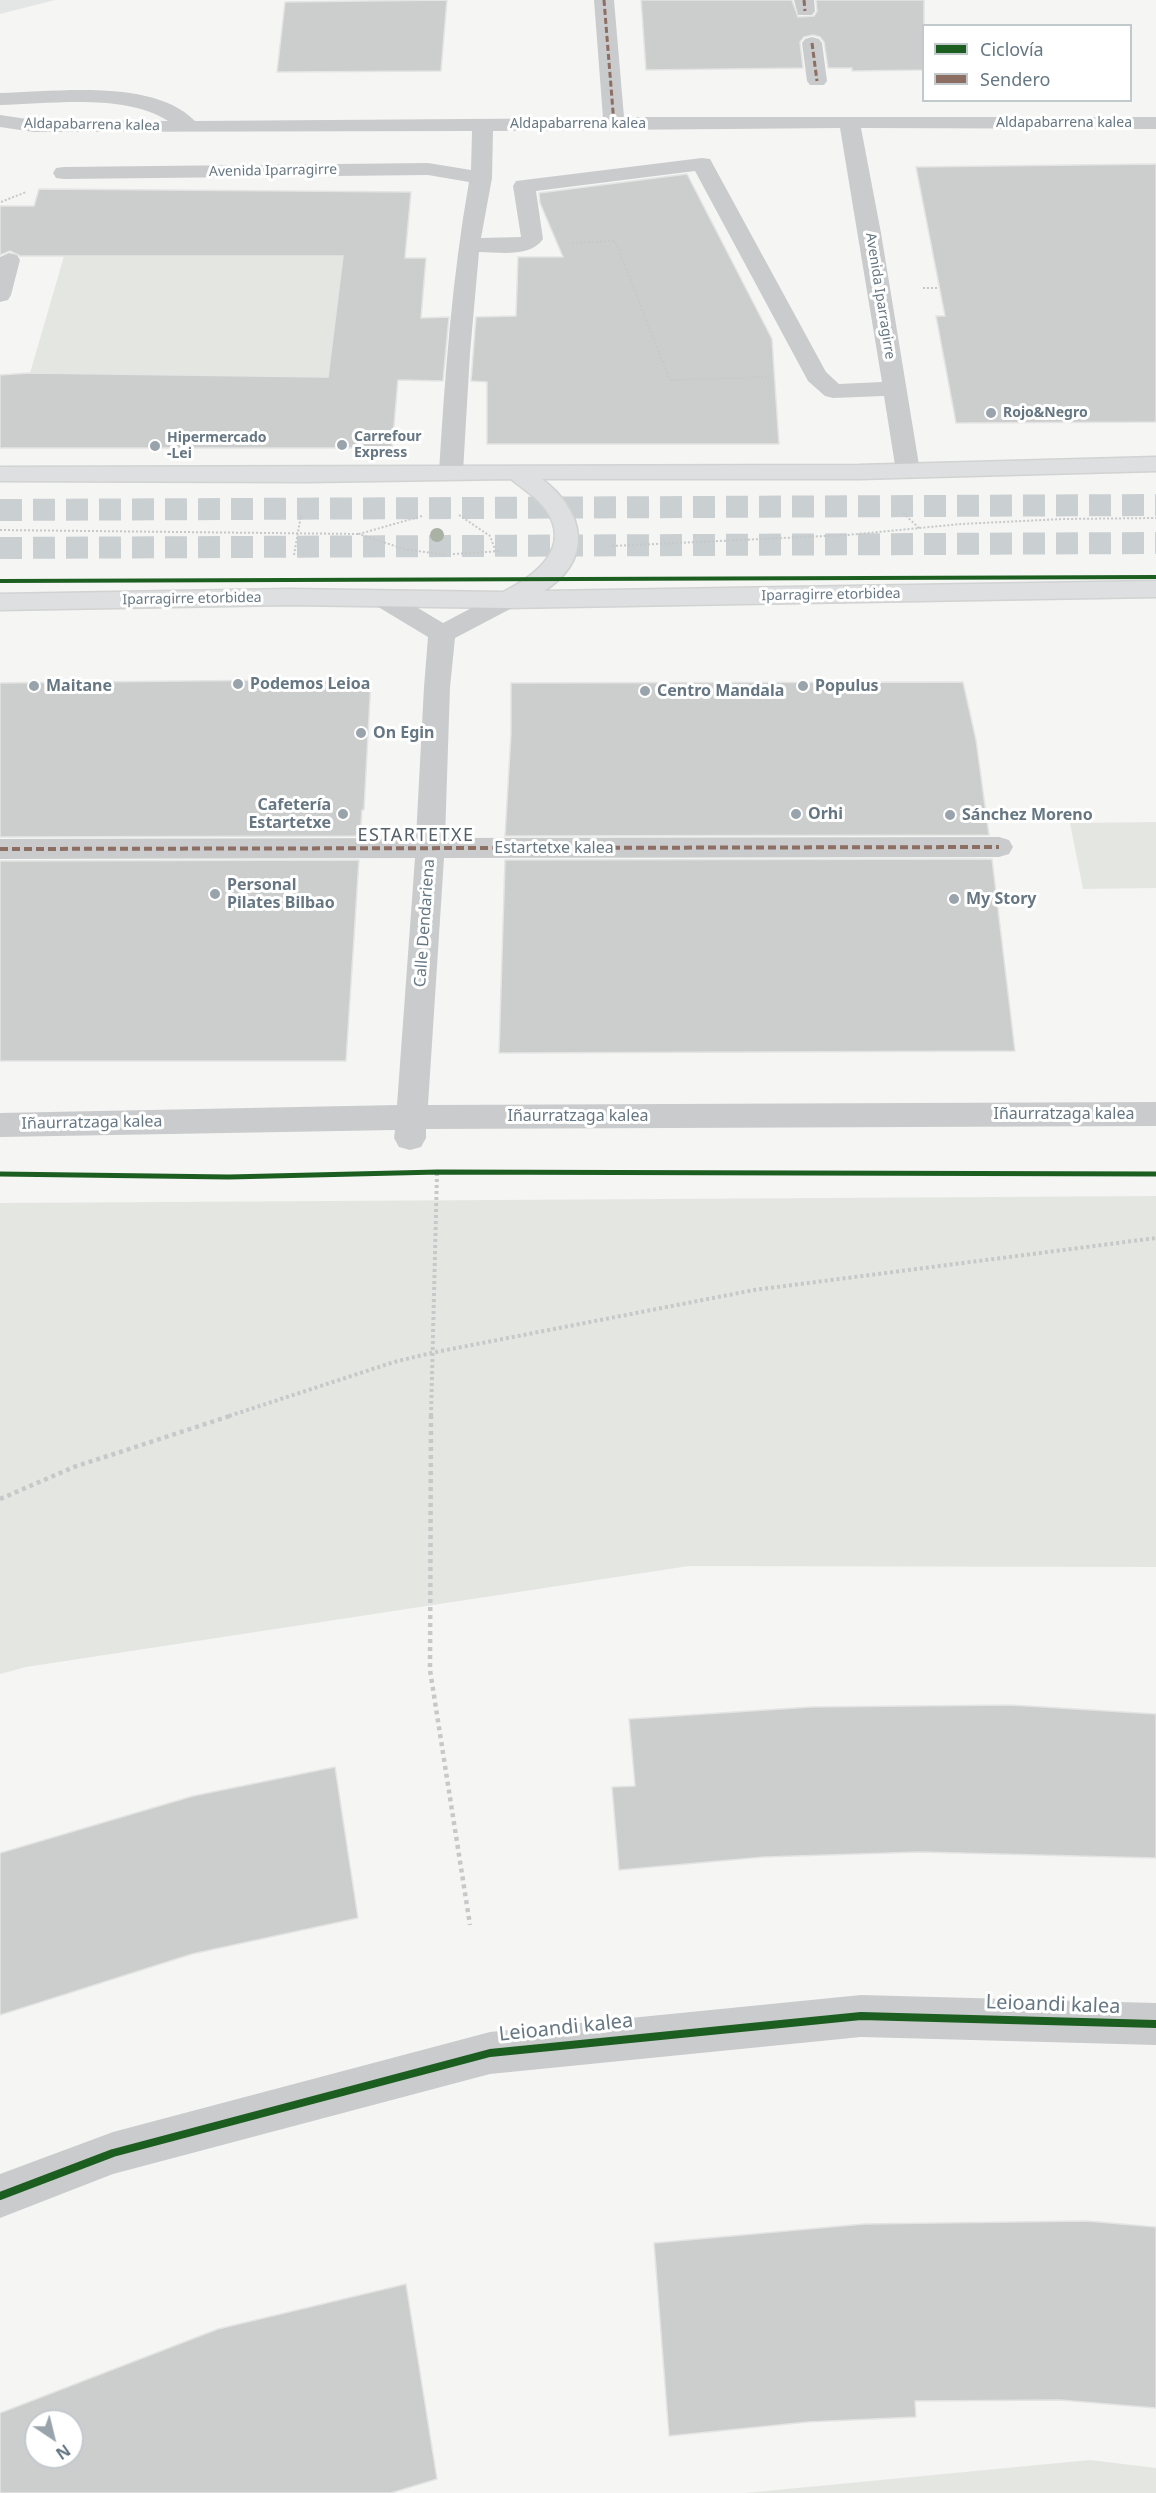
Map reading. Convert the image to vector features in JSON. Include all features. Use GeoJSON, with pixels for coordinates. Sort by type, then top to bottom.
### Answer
{"type":"FeatureCollection","features":[{"type":"Feature","properties":{"kind":"main road"},"geometry":{"type":"LineString","coordinates":[[0,474],[309,475],[451,472],[520,474],[908,471],[1156,464]]}},
{"type":"Feature","properties":{"kind":"main road"},"geometry":{"type":"LineString","coordinates":[[507,600],[531,588],[551,573],[563,555],[568,536],[564,518],[553,501],[520,474]]}},
{"type":"Feature","properties":{"kind":"main road","name":"Iparragirre etorbidea"},"geometry":{"type":"LineString","coordinates":[[0,602],[288,597],[507,600],[1156,589]]}},
{"type":"Feature","properties":{"kind":"street"},"geometry":{"type":"LineString","coordinates":[[604,0],[614,124]]}},
{"type":"Feature","properties":{"kind":"street"},"geometry":{"type":"LineString","coordinates":[[812,43],[817,81]]}},
{"type":"Feature","properties":{"kind":"street"},"geometry":{"type":"LineString","coordinates":[[0,99],[88,97],[138,100],[166,110],[192,127]]}},
{"type":"Feature","properties":{"kind":"street","name":"Aldapabarrena kalea"},"geometry":{"type":"LineString","coordinates":[[0,121],[34,126],[192,127],[849,122],[1156,123]]}},
{"type":"Feature","properties":{"kind":"street","name":"Avenida Iparragirre"},"geometry":{"type":"LineString","coordinates":[[849,122],[908,471]]}},
{"type":"Feature","properties":{"kind":"street"},"geometry":{"type":"LineString","coordinates":[[451,472],[457,364],[469,245],[480,178],[483,125]]}},
{"type":"Feature","properties":{"kind":"street"},"geometry":{"type":"LineString","coordinates":[[469,245],[525,245],[532,238],[524,186],[702,164],[816,376],[833,391],[895,390]]}},
{"type":"Feature","properties":{"kind":"street","name":"Avenida Iparragirre"},"geometry":{"type":"LineString","coordinates":[[64,173],[428,169],[480,178]]}},
{"type":"Feature","properties":{"kind":"street"},"geometry":{"type":"LineString","coordinates":[[0,295],[9,260]]}},
{"type":"Feature","properties":{"kind":"street"},"geometry":{"type":"LineString","coordinates":[[384,599],[442,634],[507,600]]}},
{"type":"Feature","properties":{"kind":"street","name":"Calle Dendariena"},"geometry":{"type":"LineString","coordinates":[[411,1128],[442,634]]}},
{"type":"Feature","properties":{"kind":"street","name":"Estartetxe kalea"},"geometry":{"type":"LineString","coordinates":[[0,849],[999,847]]}},
{"type":"Feature","properties":{"kind":"street","name":"Iñaurratzaga kalea"},"geometry":{"type":"LineString","coordinates":[[0,1125],[411,1128],[1156,1114]]}},
{"type":"Feature","properties":{"kind":"street","name":"Leioandi kalea"},"geometry":{"type":"LineString","coordinates":[[0,2196],[113,2153],[490,2053],[861,2016],[1156,2024]]}},
{"type":"Feature","properties":{"kind":"path"},"geometry":{"type":"LineString","coordinates":[[525,245],[615,241],[670,380],[816,376]]}},
{"type":"Feature","properties":{"kind":"path"},"geometry":{"type":"LineString","coordinates":[[919,288],[937,288]]}},
{"type":"Feature","properties":{"kind":"path"},"geometry":{"type":"LineString","coordinates":[[456,513],[490,536],[496,552]]}},
{"type":"Feature","properties":{"kind":"path"},"geometry":{"type":"LineString","coordinates":[[0,530],[359,534],[423,516]]}},
{"type":"Feature","properties":{"kind":"path"},"geometry":{"type":"LineString","coordinates":[[607,547],[848,535],[961,524],[1063,519],[1156,518]]}},
{"type":"Feature","properties":{"kind":"path"},"geometry":{"type":"LineString","coordinates":[[359,534],[404,549],[448,555],[506,550]]}},
{"type":"Feature","properties":{"kind":"path"},"geometry":{"type":"LineString","coordinates":[[426,1172],[449,1172]]}},
{"type":"Feature","properties":{"kind":"path"},"geometry":{"type":"LineString","coordinates":[[438,1172],[431,1353],[430,1670],[470,1925]]}},
{"type":"Feature","properties":{"kind":"path"},"geometry":{"type":"LineString","coordinates":[[0,1499],[85,1463],[394,1362],[431,1353],[754,1290],[1156,1238]]}},
{"type":"Feature","properties":{"kind":"shaded area"},"geometry":{"type":"Polygon","coordinates":[[[0,0],[55,0],[0,14],[0,0]]]}},
{"type":"Feature","properties":{"kind":"shaded area"},"geometry":{"type":"Polygon","coordinates":[[[64,256],[343,256],[328,377],[30,373],[64,256]]]}},
{"type":"Feature","properties":{"kind":"shaded area"},"geometry":{"type":"Polygon","coordinates":[[[1156,822],[1156,888],[1083,889],[1070,823],[1156,822]]]}},
{"type":"Feature","properties":{"kind":"shaded area"},"geometry":{"type":"Polygon","coordinates":[[[1156,1196],[1156,1567],[689,1566],[26,1667],[0,1674],[0,1203],[1156,1196]]]}},
{"type":"Feature","properties":{"kind":"shaded area"},"geometry":{"type":"Polygon","coordinates":[[[1090,2460],[1156,2468],[1156,2493],[745,2493],[1090,2460]]]}},
{"type":"Feature","properties":{"kind":"building"},"geometry":{"type":"Polygon","coordinates":[[[447,0],[441,71],[277,72],[285,2],[447,0]]]}},
{"type":"Feature","properties":{"kind":"building"},"geometry":{"type":"Polygon","coordinates":[[[641,0],[792,0],[798,17],[814,16],[817,11],[816,0],[924,0],[922,70],[852,71],[852,68],[828,68],[824,42],[820,37],[813,35],[804,37],[800,42],[803,68],[646,70],[641,0]]]}},
{"type":"Feature","properties":{"kind":"building"},"geometry":{"type":"Polygon","coordinates":[[[1156,164],[1156,422],[956,423],[936,316],[945,316],[916,167],[1156,164]]]}},
{"type":"Feature","properties":{"kind":"building"},"geometry":{"type":"Polygon","coordinates":[[[687,174],[772,339],[779,444],[487,444],[487,382],[471,381],[476,317],[516,316],[518,257],[563,257],[540,203],[539,193],[687,174]]]}},
{"type":"Feature","properties":{"kind":"building"},"geometry":{"type":"Polygon","coordinates":[[[39,189],[411,192],[405,258],[426,258],[421,318],[449,317],[443,381],[398,380],[392,448],[0,448],[0,375],[30,373],[328,377],[343,256],[20,256],[10,251],[0,255],[0,206],[34,206],[39,189]]]}},
{"type":"Feature","properties":{"kind":"building"},"geometry":{"type":"Polygon","coordinates":[[[371,679],[364,810],[362,810],[360,836],[0,837],[0,683],[371,679]]]}},
{"type":"Feature","properties":{"kind":"building"},"geometry":{"type":"Polygon","coordinates":[[[963,682],[976,740],[989,835],[505,836],[511,734],[511,683],[963,682]]]}},
{"type":"Feature","properties":{"kind":"building"},"geometry":{"type":"Polygon","coordinates":[[[992,859],[1015,1051],[499,1053],[505,860],[992,859]]]}},
{"type":"Feature","properties":{"kind":"building"},"geometry":{"type":"Polygon","coordinates":[[[359,860],[346,1061],[0,1061],[0,861],[359,860]]]}},
{"type":"Feature","properties":{"kind":"building"},"geometry":{"type":"Polygon","coordinates":[[[1011,1705],[1156,1714],[1156,1858],[920,1852],[764,1857],[619,1870],[612,1787],[635,1786],[629,1719],[811,1707],[1011,1705]]]}},
{"type":"Feature","properties":{"kind":"building"},"geometry":{"type":"Polygon","coordinates":[[[335,1767],[358,1918],[192,1954],[0,2015],[0,1853],[193,1796],[335,1767]]]}},
{"type":"Feature","properties":{"kind":"building"},"geometry":{"type":"Polygon","coordinates":[[[1087,2221],[1156,2227],[1156,2408],[1060,2400],[915,2401],[916,2417],[808,2422],[669,2436],[654,2243],[864,2224],[1087,2221]]]}},
{"type":"Feature","properties":{"kind":"building"},"geometry":{"type":"Polygon","coordinates":[[[406,2284],[437,2479],[391,2493],[0,2493],[0,2413],[218,2329],[406,2284]]]}},
{"type":"Feature","properties":{"kind":"tunnel"},"geometry":{"type":"LineString","coordinates":[[0,510],[1156,505]]}},
{"type":"Feature","properties":{"kind":"tunnel"},"geometry":{"type":"LineString","coordinates":[[0,548],[1156,543]]}},
{"type":"Feature","properties":{"kind":"marked path"},"geometry":{"type":"LineString","coordinates":[[604,0],[614,124]]}},
{"type":"Feature","properties":{"kind":"marked path"},"geometry":{"type":"LineString","coordinates":[[804,0],[805,11]]}},
{"type":"Feature","properties":{"kind":"marked path"},"geometry":{"type":"LineString","coordinates":[[812,43],[817,81]]}},
{"type":"Feature","properties":{"kind":"marked path"},"geometry":{"type":"LineString","coordinates":[[0,849],[999,847]]}},
{"type":"Feature","properties":{"kind":"cycle path"},"geometry":{"type":"LineString","coordinates":[[0,581],[1156,577]]}},
{"type":"Feature","properties":{"kind":"cycle path"},"geometry":{"type":"LineString","coordinates":[[0,1174],[229,1177],[438,1172],[1156,1174]]}},
{"type":"Feature","properties":{"kind":"cycle path"},"geometry":{"type":"LineString","coordinates":[[0,2196],[113,2153],[490,2053],[861,2016],[1156,2024]]}},
{"type":"Feature","properties":{"kind":"place","name":"Rojo&Negro"},"geometry":{"type":"Point","coordinates":[991,413]}},
{"type":"Feature","properties":{"kind":"place","name":"Carrefour Express"},"geometry":{"type":"Point","coordinates":[342,445]}},
{"type":"Feature","properties":{"kind":"place","name":"Hipermercado -Lei"},"geometry":{"type":"Point","coordinates":[155,446]}},
{"type":"Feature","properties":{"kind":"place","name":"Podemos Leioa"},"geometry":{"type":"Point","coordinates":[238,684]}},
{"type":"Feature","properties":{"kind":"place","name":"Maitane"},"geometry":{"type":"Point","coordinates":[34,686]}},
{"type":"Feature","properties":{"kind":"place","name":"Populus"},"geometry":{"type":"Point","coordinates":[803,686]}},
{"type":"Feature","properties":{"kind":"place","name":"Centro Mandala"},"geometry":{"type":"Point","coordinates":[645,691]}},
{"type":"Feature","properties":{"kind":"place","name":"On Egin"},"geometry":{"type":"Point","coordinates":[361,733]}},
{"type":"Feature","properties":{"kind":"place","name":"Cafetería Estartetxe"},"geometry":{"type":"Point","coordinates":[343,814]}},
{"type":"Feature","properties":{"kind":"place","name":"Orhi"},"geometry":{"type":"Point","coordinates":[796,814]}},
{"type":"Feature","properties":{"kind":"place","name":"Sánchez Moreno"},"geometry":{"type":"Point","coordinates":[950,815]}},
{"type":"Feature","properties":{"kind":"place","name":"Personal Pilates Bilbao"},"geometry":{"type":"Point","coordinates":[215,894]}},
{"type":"Feature","properties":{"kind":"place","name":"My Story"},"geometry":{"type":"Point","coordinates":[954,899]}},
{"type":"Feature","properties":{"kind":"district","name":"ESTARTETXE"},"geometry":{"type":"Point","coordinates":[416,836]}}]}
